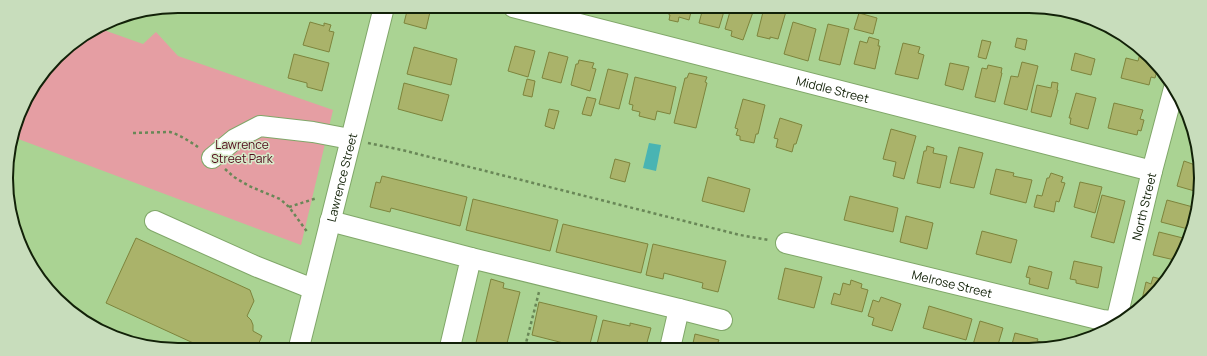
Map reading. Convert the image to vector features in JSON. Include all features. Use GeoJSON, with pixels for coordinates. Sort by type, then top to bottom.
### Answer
{"type":"FeatureCollection","features":[{"type":"Feature","properties":{"kind":"street","name":"Lawrence Street"},"geometry":{"type":"LineString","coordinates":[[300,343],[382,13]]}},
{"type":"Feature","properties":{"kind":"street","name":"Middle Street"},"geometry":{"type":"LineString","coordinates":[[536,13],[1152,171]]}},
{"type":"Feature","properties":{"kind":"street","name":"North Street"},"geometry":{"type":"LineString","coordinates":[[1118,317],[1152,171],[1172,96]]}},
{"type":"Feature","properties":{"kind":"street"},"geometry":{"type":"LineString","coordinates":[[212,158],[235,139],[260,126],[313,132],[350,139]]}},
{"type":"Feature","properties":{"kind":"street"},"geometry":{"type":"LineString","coordinates":[[155,220],[255,266],[313,289]]}},
{"type":"Feature","properties":{"kind":"street"},"geometry":{"type":"LineString","coordinates":[[330,221],[471,258],[722,320]]}},
{"type":"Feature","properties":{"kind":"street","name":"Melrose Street"},"geometry":{"type":"LineString","coordinates":[[786,243],[1111,322]]}},
{"type":"Feature","properties":{"kind":"street"},"geometry":{"type":"LineString","coordinates":[[451,343],[471,258]]}},
{"type":"Feature","properties":{"kind":"street"},"geometry":{"type":"LineString","coordinates":[[671,343],[679,309]]}},
{"type":"Feature","properties":{"kind":"path"},"geometry":{"type":"LineString","coordinates":[[350,139],[402,150],[740,235],[786,243]]}},
{"type":"Feature","properties":{"kind":"path"},"geometry":{"type":"LineString","coordinates":[[289,207],[317,198]]}},
{"type":"Feature","properties":{"kind":"path"},"geometry":{"type":"LineString","coordinates":[[526,343],[539,292]]}},
{"type":"Feature","properties":{"kind":"green space","name":"Lawrence Street Park"},"geometry":{"type":"Polygon","coordinates":[[[104,30],[143,44],[156,32],[178,56],[333,110],[301,245],[18,139],[22,125],[35,95],[61,61],[95,35],[104,30]]]}},
{"type":"Feature","properties":{"kind":"water"},"geometry":{"type":"Polygon","coordinates":[[[649,143],[661,145],[656,171],[643,168],[649,143]]]}},
{"type":"Feature","properties":{"kind":"building"},"geometry":{"type":"Polygon","coordinates":[[[406,13],[430,13],[426,29],[404,23],[406,13]]]}},
{"type":"Feature","properties":{"kind":"building"},"geometry":{"type":"Polygon","coordinates":[[[669,13],[691,13],[689,20],[679,17],[678,22],[669,20],[669,13]]]}},
{"type":"Feature","properties":{"kind":"building"},"geometry":{"type":"Polygon","coordinates":[[[702,13],[724,13],[719,28],[699,23],[702,13]]]}},
{"type":"Feature","properties":{"kind":"building"},"geometry":{"type":"Polygon","coordinates":[[[730,13],[753,13],[743,40],[731,36],[732,31],[725,29],[730,13]]]}},
{"type":"Feature","properties":{"kind":"building"},"geometry":{"type":"Polygon","coordinates":[[[763,13],[786,13],[778,39],[757,36],[763,13]]]}},
{"type":"Feature","properties":{"kind":"building"},"geometry":{"type":"Polygon","coordinates":[[[859,13],[877,18],[873,34],[854,29],[859,13]]]}},
{"type":"Feature","properties":{"kind":"building"},"geometry":{"type":"Polygon","coordinates":[[[310,22],[324,26],[324,23],[331,25],[329,31],[334,32],[329,52],[303,45],[310,22]]]}},
{"type":"Feature","properties":{"kind":"building"},"geometry":{"type":"Polygon","coordinates":[[[793,22],[816,29],[808,61],[784,54],[793,22]]]}},
{"type":"Feature","properties":{"kind":"building"},"geometry":{"type":"Polygon","coordinates":[[[828,24],[849,29],[840,65],[819,60],[828,24]]]}},
{"type":"Feature","properties":{"kind":"building"},"geometry":{"type":"Polygon","coordinates":[[[869,37],[879,40],[878,46],[880,46],[875,69],[854,64],[860,41],[867,43],[869,37]]]}},
{"type":"Feature","properties":{"kind":"building"},"geometry":{"type":"Polygon","coordinates":[[[1017,38],[1027,40],[1025,50],[1015,47],[1017,38]]]}},
{"type":"Feature","properties":{"kind":"building"},"geometry":{"type":"Polygon","coordinates":[[[982,40],[991,42],[986,59],[978,57],[982,40]]]}},
{"type":"Feature","properties":{"kind":"building"},"geometry":{"type":"Polygon","coordinates":[[[903,43],[920,47],[918,53],[924,55],[918,79],[895,74],[903,43]]]}},
{"type":"Feature","properties":{"kind":"building"},"geometry":{"type":"Polygon","coordinates":[[[515,46],[535,51],[528,77],[508,71],[515,46]]]}},
{"type":"Feature","properties":{"kind":"building"},"geometry":{"type":"Polygon","coordinates":[[[414,47],[457,59],[451,85],[407,74],[414,47]]]}},
{"type":"Feature","properties":{"kind":"building"},"geometry":{"type":"Polygon","coordinates":[[[549,52],[568,57],[561,83],[542,78],[549,52]]]}},
{"type":"Feature","properties":{"kind":"building"},"geometry":{"type":"Polygon","coordinates":[[[1075,53],[1095,59],[1091,75],[1071,70],[1075,53]]]}},
{"type":"Feature","properties":{"kind":"building"},"geometry":{"type":"Polygon","coordinates":[[[294,54],[329,63],[322,91],[307,87],[307,83],[288,78],[294,54]]]}},
{"type":"Feature","properties":{"kind":"building"},"geometry":{"type":"Polygon","coordinates":[[[1140,55],[1156,73],[1155,78],[1151,77],[1149,85],[1121,78],[1126,58],[1138,61],[1140,55]]]}},
{"type":"Feature","properties":{"kind":"building"},"geometry":{"type":"Polygon","coordinates":[[[579,60],[594,63],[592,68],[596,69],[590,91],[571,85],[576,64],[578,64],[579,60]]]}},
{"type":"Feature","properties":{"kind":"building"},"geometry":{"type":"Polygon","coordinates":[[[1022,62],[1038,66],[1027,110],[1004,104],[1011,76],[1018,77],[1022,62]]]}},
{"type":"Feature","properties":{"kind":"building"},"geometry":{"type":"Polygon","coordinates":[[[950,63],[969,67],[963,90],[945,85],[950,63]]]}},
{"type":"Feature","properties":{"kind":"building"},"geometry":{"type":"Polygon","coordinates":[[[988,65],[1002,68],[995,102],[975,97],[982,68],[987,69],[988,65]]]}},
{"type":"Feature","properties":{"kind":"building"},"geometry":{"type":"Polygon","coordinates":[[[608,69],[628,74],[619,109],[599,104],[608,69]]]}},
{"type":"Feature","properties":{"kind":"building"},"geometry":{"type":"Polygon","coordinates":[[[689,73],[707,77],[705,82],[707,83],[696,128],[674,123],[685,78],[687,78],[689,73]]]}},
{"type":"Feature","properties":{"kind":"building"},"geometry":{"type":"Polygon","coordinates":[[[635,77],[676,87],[670,114],[657,111],[655,120],[639,116],[640,112],[632,110],[633,105],[629,104],[635,77]]]}},
{"type":"Feature","properties":{"kind":"building"},"geometry":{"type":"Polygon","coordinates":[[[527,79],[535,81],[532,97],[523,95],[527,79]]]}},
{"type":"Feature","properties":{"kind":"building"},"geometry":{"type":"Polygon","coordinates":[[[1052,82],[1058,83],[1058,90],[1051,117],[1031,112],[1037,85],[1051,88],[1052,82]]]}},
{"type":"Feature","properties":{"kind":"building"},"geometry":{"type":"Polygon","coordinates":[[[404,83],[449,95],[442,121],[398,109],[404,83]]]}},
{"type":"Feature","properties":{"kind":"building"},"geometry":{"type":"Polygon","coordinates":[[[1076,93],[1096,98],[1088,129],[1070,124],[1071,118],[1069,118],[1076,93]]]}},
{"type":"Feature","properties":{"kind":"building"},"geometry":{"type":"Polygon","coordinates":[[[587,97],[596,99],[591,116],[582,114],[587,97]]]}},
{"type":"Feature","properties":{"kind":"building"},"geometry":{"type":"Polygon","coordinates":[[[743,99],[765,105],[758,134],[756,134],[754,143],[740,140],[740,136],[736,135],[738,129],[735,128],[743,99]]]}},
{"type":"Feature","properties":{"kind":"building"},"geometry":{"type":"Polygon","coordinates":[[[1114,103],[1143,110],[1140,119],[1144,120],[1141,131],[1138,130],[1137,135],[1108,128],[1114,103]]]}},
{"type":"Feature","properties":{"kind":"building"},"geometry":{"type":"Polygon","coordinates":[[[549,109],[559,111],[554,129],[545,126],[549,109]]]}},
{"type":"Feature","properties":{"kind":"building"},"geometry":{"type":"Polygon","coordinates":[[[780,118],[802,125],[792,152],[776,147],[778,139],[774,138],[780,118]]]}},
{"type":"Feature","properties":{"kind":"building"},"geometry":{"type":"Polygon","coordinates":[[[891,129],[916,136],[904,179],[893,176],[896,162],[883,159],[891,129]]]}},
{"type":"Feature","properties":{"kind":"building"},"geometry":{"type":"Polygon","coordinates":[[[927,146],[934,148],[933,153],[947,156],[940,188],[917,183],[924,151],[926,151],[927,146]]]}},
{"type":"Feature","properties":{"kind":"building"},"geometry":{"type":"Polygon","coordinates":[[[959,147],[983,153],[974,188],[950,183],[959,147]]]}},
{"type":"Feature","properties":{"kind":"building"},"geometry":{"type":"Polygon","coordinates":[[[615,159],[630,163],[625,182],[610,178],[615,159]]]}},
{"type":"Feature","properties":{"kind":"building"},"geometry":{"type":"Polygon","coordinates":[[[1184,161],[1194,164],[1194,191],[1177,186],[1184,161]]]}},
{"type":"Feature","properties":{"kind":"building"},"geometry":{"type":"Polygon","coordinates":[[[996,169],[1014,173],[1013,176],[1032,180],[1026,203],[990,194],[996,169]]]}},
{"type":"Feature","properties":{"kind":"building"},"geometry":{"type":"Polygon","coordinates":[[[1051,173],[1063,177],[1061,182],[1065,183],[1059,202],[1056,201],[1054,212],[1034,207],[1037,195],[1042,196],[1047,178],[1049,178],[1051,173]]]}},
{"type":"Feature","properties":{"kind":"building"},"geometry":{"type":"Polygon","coordinates":[[[382,176],[467,197],[460,226],[391,208],[390,212],[370,207],[376,182],[380,183],[382,176]]]}},
{"type":"Feature","properties":{"kind":"building"},"geometry":{"type":"Polygon","coordinates":[[[708,177],[750,189],[744,212],[702,201],[708,177]]]}},
{"type":"Feature","properties":{"kind":"building"},"geometry":{"type":"Polygon","coordinates":[[[1080,182],[1102,187],[1095,213],[1074,207],[1080,182]]]}},
{"type":"Feature","properties":{"kind":"building"},"geometry":{"type":"Polygon","coordinates":[[[1102,195],[1125,201],[1114,243],[1091,237],[1102,195]]]}},
{"type":"Feature","properties":{"kind":"building"},"geometry":{"type":"Polygon","coordinates":[[[850,196],[898,208],[893,232],[844,220],[850,196]]]}},
{"type":"Feature","properties":{"kind":"building"},"geometry":{"type":"Polygon","coordinates":[[[473,199],[558,220],[550,251],[466,230],[473,199]]]}},
{"type":"Feature","properties":{"kind":"building"},"geometry":{"type":"Polygon","coordinates":[[[1167,200],[1192,207],[1186,228],[1161,222],[1167,200]]]}},
{"type":"Feature","properties":{"kind":"building"},"geometry":{"type":"Polygon","coordinates":[[[906,216],[933,223],[927,249],[900,242],[906,216]]]}},
{"type":"Feature","properties":{"kind":"building"},"geometry":{"type":"Polygon","coordinates":[[[563,224],[648,244],[641,273],[556,252],[563,224]]]}},
{"type":"Feature","properties":{"kind":"building"},"geometry":{"type":"Polygon","coordinates":[[[982,231],[1017,240],[1011,263],[976,254],[982,231]]]}},
{"type":"Feature","properties":{"kind":"building"},"geometry":{"type":"Polygon","coordinates":[[[1159,232],[1182,238],[1172,259],[1153,255],[1159,232]]]}},
{"type":"Feature","properties":{"kind":"building"},"geometry":{"type":"Polygon","coordinates":[[[136,238],[250,290],[254,301],[247,316],[253,325],[253,331],[262,336],[259,343],[193,343],[106,303],[136,238]]]}},
{"type":"Feature","properties":{"kind":"building"},"geometry":{"type":"Polygon","coordinates":[[[653,244],[726,261],[718,292],[702,288],[703,283],[664,273],[663,279],[646,275],[653,244]]]}},
{"type":"Feature","properties":{"kind":"building"},"geometry":{"type":"Polygon","coordinates":[[[1074,261],[1102,267],[1098,288],[1076,283],[1076,280],[1070,279],[1074,261]]]}},
{"type":"Feature","properties":{"kind":"building"},"geometry":{"type":"Polygon","coordinates":[[[1029,266],[1052,272],[1048,289],[1029,284],[1030,278],[1026,277],[1029,266]]]}},
{"type":"Feature","properties":{"kind":"building"},"geometry":{"type":"Polygon","coordinates":[[[785,268],[822,277],[814,308],[778,299],[785,268]]]}},
{"type":"Feature","properties":{"kind":"building"},"geometry":{"type":"Polygon","coordinates":[[[1153,277],[1160,279],[1142,298],[1146,282],[1151,284],[1153,277]]]}},
{"type":"Feature","properties":{"kind":"building"},"geometry":{"type":"Polygon","coordinates":[[[491,279],[504,283],[503,288],[520,292],[507,343],[476,343],[491,279]]]}},
{"type":"Feature","properties":{"kind":"building"},"geometry":{"type":"Polygon","coordinates":[[[851,280],[862,284],[861,288],[868,290],[862,312],[831,304],[834,293],[840,295],[843,283],[850,285],[851,280]]]}},
{"type":"Feature","properties":{"kind":"building"},"geometry":{"type":"Polygon","coordinates":[[[881,297],[901,304],[892,331],[872,325],[874,318],[868,316],[873,300],[879,302],[881,297]]]}},
{"type":"Feature","properties":{"kind":"building"},"geometry":{"type":"Polygon","coordinates":[[[539,302],[597,316],[590,343],[563,343],[532,335],[539,302]]]}},
{"type":"Feature","properties":{"kind":"building"},"geometry":{"type":"Polygon","coordinates":[[[929,306],[972,319],[966,340],[923,328],[929,306]]]}},
{"type":"Feature","properties":{"kind":"building"},"geometry":{"type":"Polygon","coordinates":[[[603,320],[630,326],[630,323],[651,328],[647,343],[597,343],[603,320]]]}},
{"type":"Feature","properties":{"kind":"building"},"geometry":{"type":"Polygon","coordinates":[[[980,321],[1003,328],[998,343],[973,343],[980,321]]]}},
{"type":"Feature","properties":{"kind":"building"},"geometry":{"type":"Polygon","coordinates":[[[1015,333],[1038,339],[1037,341],[1044,343],[1040,343],[1012,343],[1015,333]]]}},
{"type":"Feature","properties":{"kind":"building"},"geometry":{"type":"Polygon","coordinates":[[[695,334],[719,340],[718,343],[693,343],[695,334]]]}}]}
